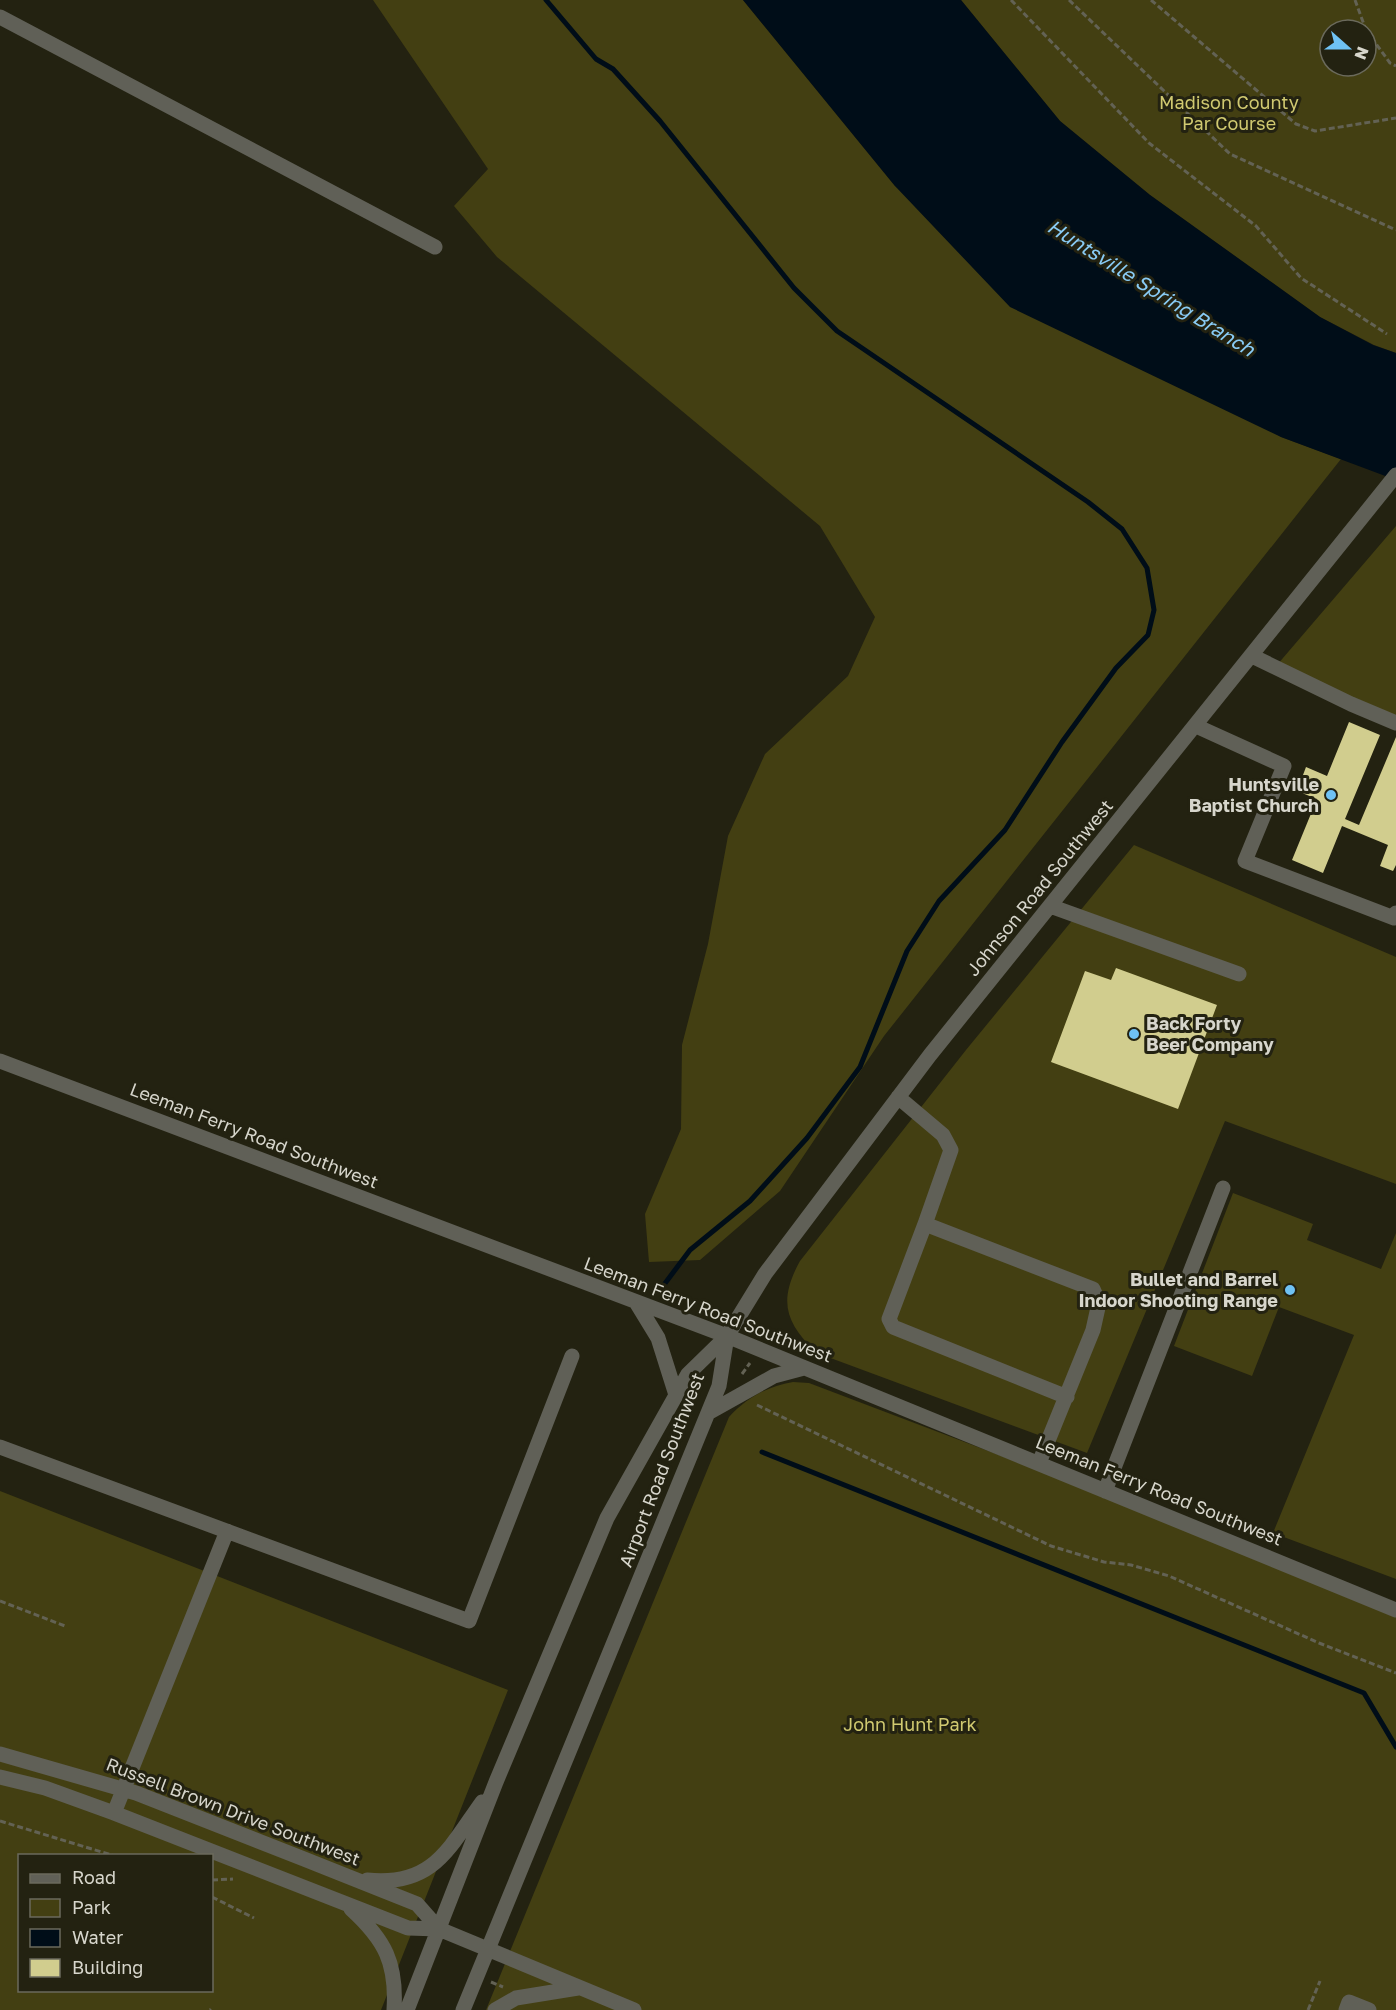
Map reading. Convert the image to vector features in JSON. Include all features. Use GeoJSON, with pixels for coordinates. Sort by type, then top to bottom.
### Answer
{"type":"FeatureCollection","features":[{"type":"Feature","properties":{"kind":"street"},"geometry":{"type":"LineString","coordinates":[[0,17],[435,247]]}},
{"type":"Feature","properties":{"kind":"street","name":"Johnson Road Southwest"},"geometry":{"type":"LineString","coordinates":[[727,1336],[765,1274],[898,1096],[1396,475]]}},
{"type":"Feature","properties":{"kind":"street"},"geometry":{"type":"LineString","coordinates":[[1252,656],[1396,723]]}},
{"type":"Feature","properties":{"kind":"street"},"geometry":{"type":"LineString","coordinates":[[1196,726],[1284,766],[1245,861],[1394,918],[1396,914]]}},
{"type":"Feature","properties":{"kind":"street"},"geometry":{"type":"LineString","coordinates":[[1050,906],[1239,974]]}},
{"type":"Feature","properties":{"kind":"street","name":"Leeman Ferry Road Southwest"},"geometry":{"type":"LineString","coordinates":[[0,1061],[727,1336],[1396,1610]]}},
{"type":"Feature","properties":{"kind":"street"},"geometry":{"type":"LineString","coordinates":[[898,1096],[943,1135],[951,1150],[889,1319],[893,1327],[1066,1397]]}},
{"type":"Feature","properties":{"kind":"street"},"geometry":{"type":"LineString","coordinates":[[1105,1491],[1223,1188]]}},
{"type":"Feature","properties":{"kind":"street"},"geometry":{"type":"LineString","coordinates":[[925,1224],[1093,1289],[1099,1303],[1093,1330],[1039,1463]]}},
{"type":"Feature","properties":{"kind":"street"},"geometry":{"type":"LineString","coordinates":[[636,1302],[658,1338],[676,1395]]}},
{"type":"Feature","properties":{"kind":"street","name":"Airport Road Southwest"},"geometry":{"type":"LineString","coordinates":[[407,2010],[496,1782],[607,1518],[688,1374],[727,1336]]}},
{"type":"Feature","properties":{"kind":"street","name":"Airport Road Southwest"},"geometry":{"type":"LineString","coordinates":[[464,2010],[719,1386],[727,1336]]}},
{"type":"Feature","properties":{"kind":"street"},"geometry":{"type":"LineString","coordinates":[[0,1447],[469,1621],[572,1356]]}},
{"type":"Feature","properties":{"kind":"street"},"geometry":{"type":"LineString","coordinates":[[708,1413],[764,1381],[804,1368]]}},
{"type":"Feature","properties":{"kind":"street"},"geometry":{"type":"LineString","coordinates":[[114,1813],[227,1531]]}},
{"type":"Feature","properties":{"kind":"street","name":"Russell Brown Drive Southwest"},"geometry":{"type":"LineString","coordinates":[[0,1754],[123,1790],[417,1904],[439,1929]]}},
{"type":"Feature","properties":{"kind":"street","name":"Russell Brown Drive Southwest"},"geometry":{"type":"LineString","coordinates":[[0,1777],[45,1788],[114,1813],[408,1928],[439,1929],[634,2010]]}},
{"type":"Feature","properties":{"kind":"street"},"geometry":{"type":"LineString","coordinates":[[353,1879],[382,1882],[412,1876],[429,1868],[448,1852],[496,1782]]}},
{"type":"Feature","properties":{"kind":"street"},"geometry":{"type":"LineString","coordinates":[[344,1903],[368,1925],[383,1944],[396,1986],[394,2010]]}},
{"type":"Feature","properties":{"kind":"street"},"geometry":{"type":"LineString","coordinates":[[495,2010],[516,1998],[581,1988]]}},
{"type":"Feature","properties":{"kind":"street"},"geometry":{"type":"LineString","coordinates":[[1346,2010],[1349,2002],[1369,2010]]}},
{"type":"Feature","properties":{"kind":"path"},"geometry":{"type":"LineString","coordinates":[[1011,0],[1149,143],[1256,226],[1300,278],[1387,334]]}},
{"type":"Feature","properties":{"kind":"path"},"geometry":{"type":"LineString","coordinates":[[1069,0],[1230,154],[1396,230]]}},
{"type":"Feature","properties":{"kind":"path"},"geometry":{"type":"LineString","coordinates":[[1151,0],[1296,123],[1315,131],[1396,118]]}},
{"type":"Feature","properties":{"kind":"path"},"geometry":{"type":"LineString","coordinates":[[1355,0],[1362,18]]}},
{"type":"Feature","properties":{"kind":"path"},"geometry":{"type":"LineString","coordinates":[[1378,46],[1390,63],[1396,66]]}},
{"type":"Feature","properties":{"kind":"path"},"geometry":{"type":"LineString","coordinates":[[742,1374],[752,1361]]}},
{"type":"Feature","properties":{"kind":"path"},"geometry":{"type":"LineString","coordinates":[[755,1404],[1051,1546],[1104,1562],[1131,1565],[1169,1576],[1319,1643],[1396,1673]]}},
{"type":"Feature","properties":{"kind":"path"},"geometry":{"type":"LineString","coordinates":[[0,1601],[65,1626]]}},
{"type":"Feature","properties":{"kind":"path"},"geometry":{"type":"LineString","coordinates":[[0,1821],[108,1854]]}},
{"type":"Feature","properties":{"kind":"path"},"geometry":{"type":"LineString","coordinates":[[213,1898],[254,1918]]}},
{"type":"Feature","properties":{"kind":"path"},"geometry":{"type":"LineString","coordinates":[[1308,2010],[1320,1981]]}},
{"type":"Feature","properties":{"kind":"path"},"geometry":{"type":"LineString","coordinates":[[490,1982],[503,1987]]}},
{"type":"Feature","properties":{"kind":"green space"},"geometry":{"type":"Polygon","coordinates":[[[373,0],[743,0],[895,186],[1281,437],[1341,459],[884,1036],[780,1191],[700,1260],[649,1262],[645,1214],[681,1129],[682,1045],[708,944],[728,836],[765,754],[848,676],[875,617],[820,526],[497,257],[454,206],[488,169],[373,0]]]}},
{"type":"Feature","properties":{"kind":"green space","name":"Madison County Par Course"},"geometry":{"type":"Polygon","coordinates":[[[961,0],[1396,0],[1396,353],[1374,345],[1320,317],[1150,195],[1060,121],[961,0]]]}},
{"type":"Feature","properties":{"kind":"green space"},"geometry":{"type":"Polygon","coordinates":[[[1396,526],[1396,724],[1271,672],[1396,526]]]}},
{"type":"Feature","properties":{"kind":"green space"},"geometry":{"type":"Polygon","coordinates":[[[1134,845],[1396,957],[1396,1184],[1225,1121],[1087,1453],[817,1353],[798,1332],[788,1311],[787,1300],[793,1275],[800,1261],[966,1050],[1134,845]]]}},
{"type":"Feature","properties":{"kind":"green space"},"geometry":{"type":"Polygon","coordinates":[[[1233,1193],[1313,1224],[1307,1240],[1381,1269],[1396,1233],[1396,1579],[1273,1533],[1354,1335],[1279,1307],[1252,1376],[1174,1346],[1233,1193]]]}},
{"type":"Feature","properties":{"kind":"green space","name":"John Hunt Park"},"geometry":{"type":"Polygon","coordinates":[[[793,1382],[809,1383],[1263,1555],[1396,1608],[1396,2010],[486,2010],[729,1417],[758,1394],[793,1382]]]}},
{"type":"Feature","properties":{"kind":"green space"},"geometry":{"type":"Polygon","coordinates":[[[0,1491],[508,1690],[381,2010],[0,2010],[0,1491]]]}},
{"type":"Feature","properties":{"kind":"water","name":"Huntsville Spring Branch"},"geometry":{"type":"Polygon","coordinates":[[[743,0],[961,0],[1060,121],[1150,195],[1320,317],[1373,345],[1396,353],[1396,480],[1281,437],[1010,307],[895,186],[743,0]]]}},
{"type":"Feature","properties":{"kind":"building","name":"Huntsville Baptist Church"},"geometry":{"type":"Polygon","coordinates":[[[1349,722],[1380,735],[1345,819],[1359,825],[1396,737],[1396,865],[1393,871],[1380,866],[1388,845],[1342,826],[1323,873],[1292,860],[1317,799],[1297,791],[1306,767],[1327,776],[1349,722]]]}},
{"type":"Feature","properties":{"kind":"building","name":"Back Forty Beer Company"},"geometry":{"type":"Polygon","coordinates":[[[1116,968],[1217,1005],[1178,1109],[1051,1062],[1085,971],[1111,980],[1116,968]]]}},
{"type":"Feature","properties":{"kind":"waterway"},"geometry":{"type":"LineString","coordinates":[[546,0],[596,59],[613,69],[660,121],[794,288],[837,331],[1088,502],[1122,529],[1147,568],[1154,610],[1148,635],[1116,668],[1062,742],[1005,830],[939,901],[907,951],[860,1067],[807,1138],[750,1201],[690,1250],[663,1286]]}},
{"type":"Feature","properties":{"kind":"waterway"},"geometry":{"type":"LineString","coordinates":[[762,1452],[1364,1693],[1396,1747]]}},
{"type":"Feature","properties":{"kind":"place","name":"Huntsville Baptist Church"},"geometry":{"type":"Point","coordinates":[1331,795]}},
{"type":"Feature","properties":{"kind":"place","name":"Back Forty Beer Company"},"geometry":{"type":"Point","coordinates":[1134,1034]}},
{"type":"Feature","properties":{"kind":"place","name":"Bullet and Barrel Indoor Shooting Range"},"geometry":{"type":"Point","coordinates":[1290,1290]}}]}
